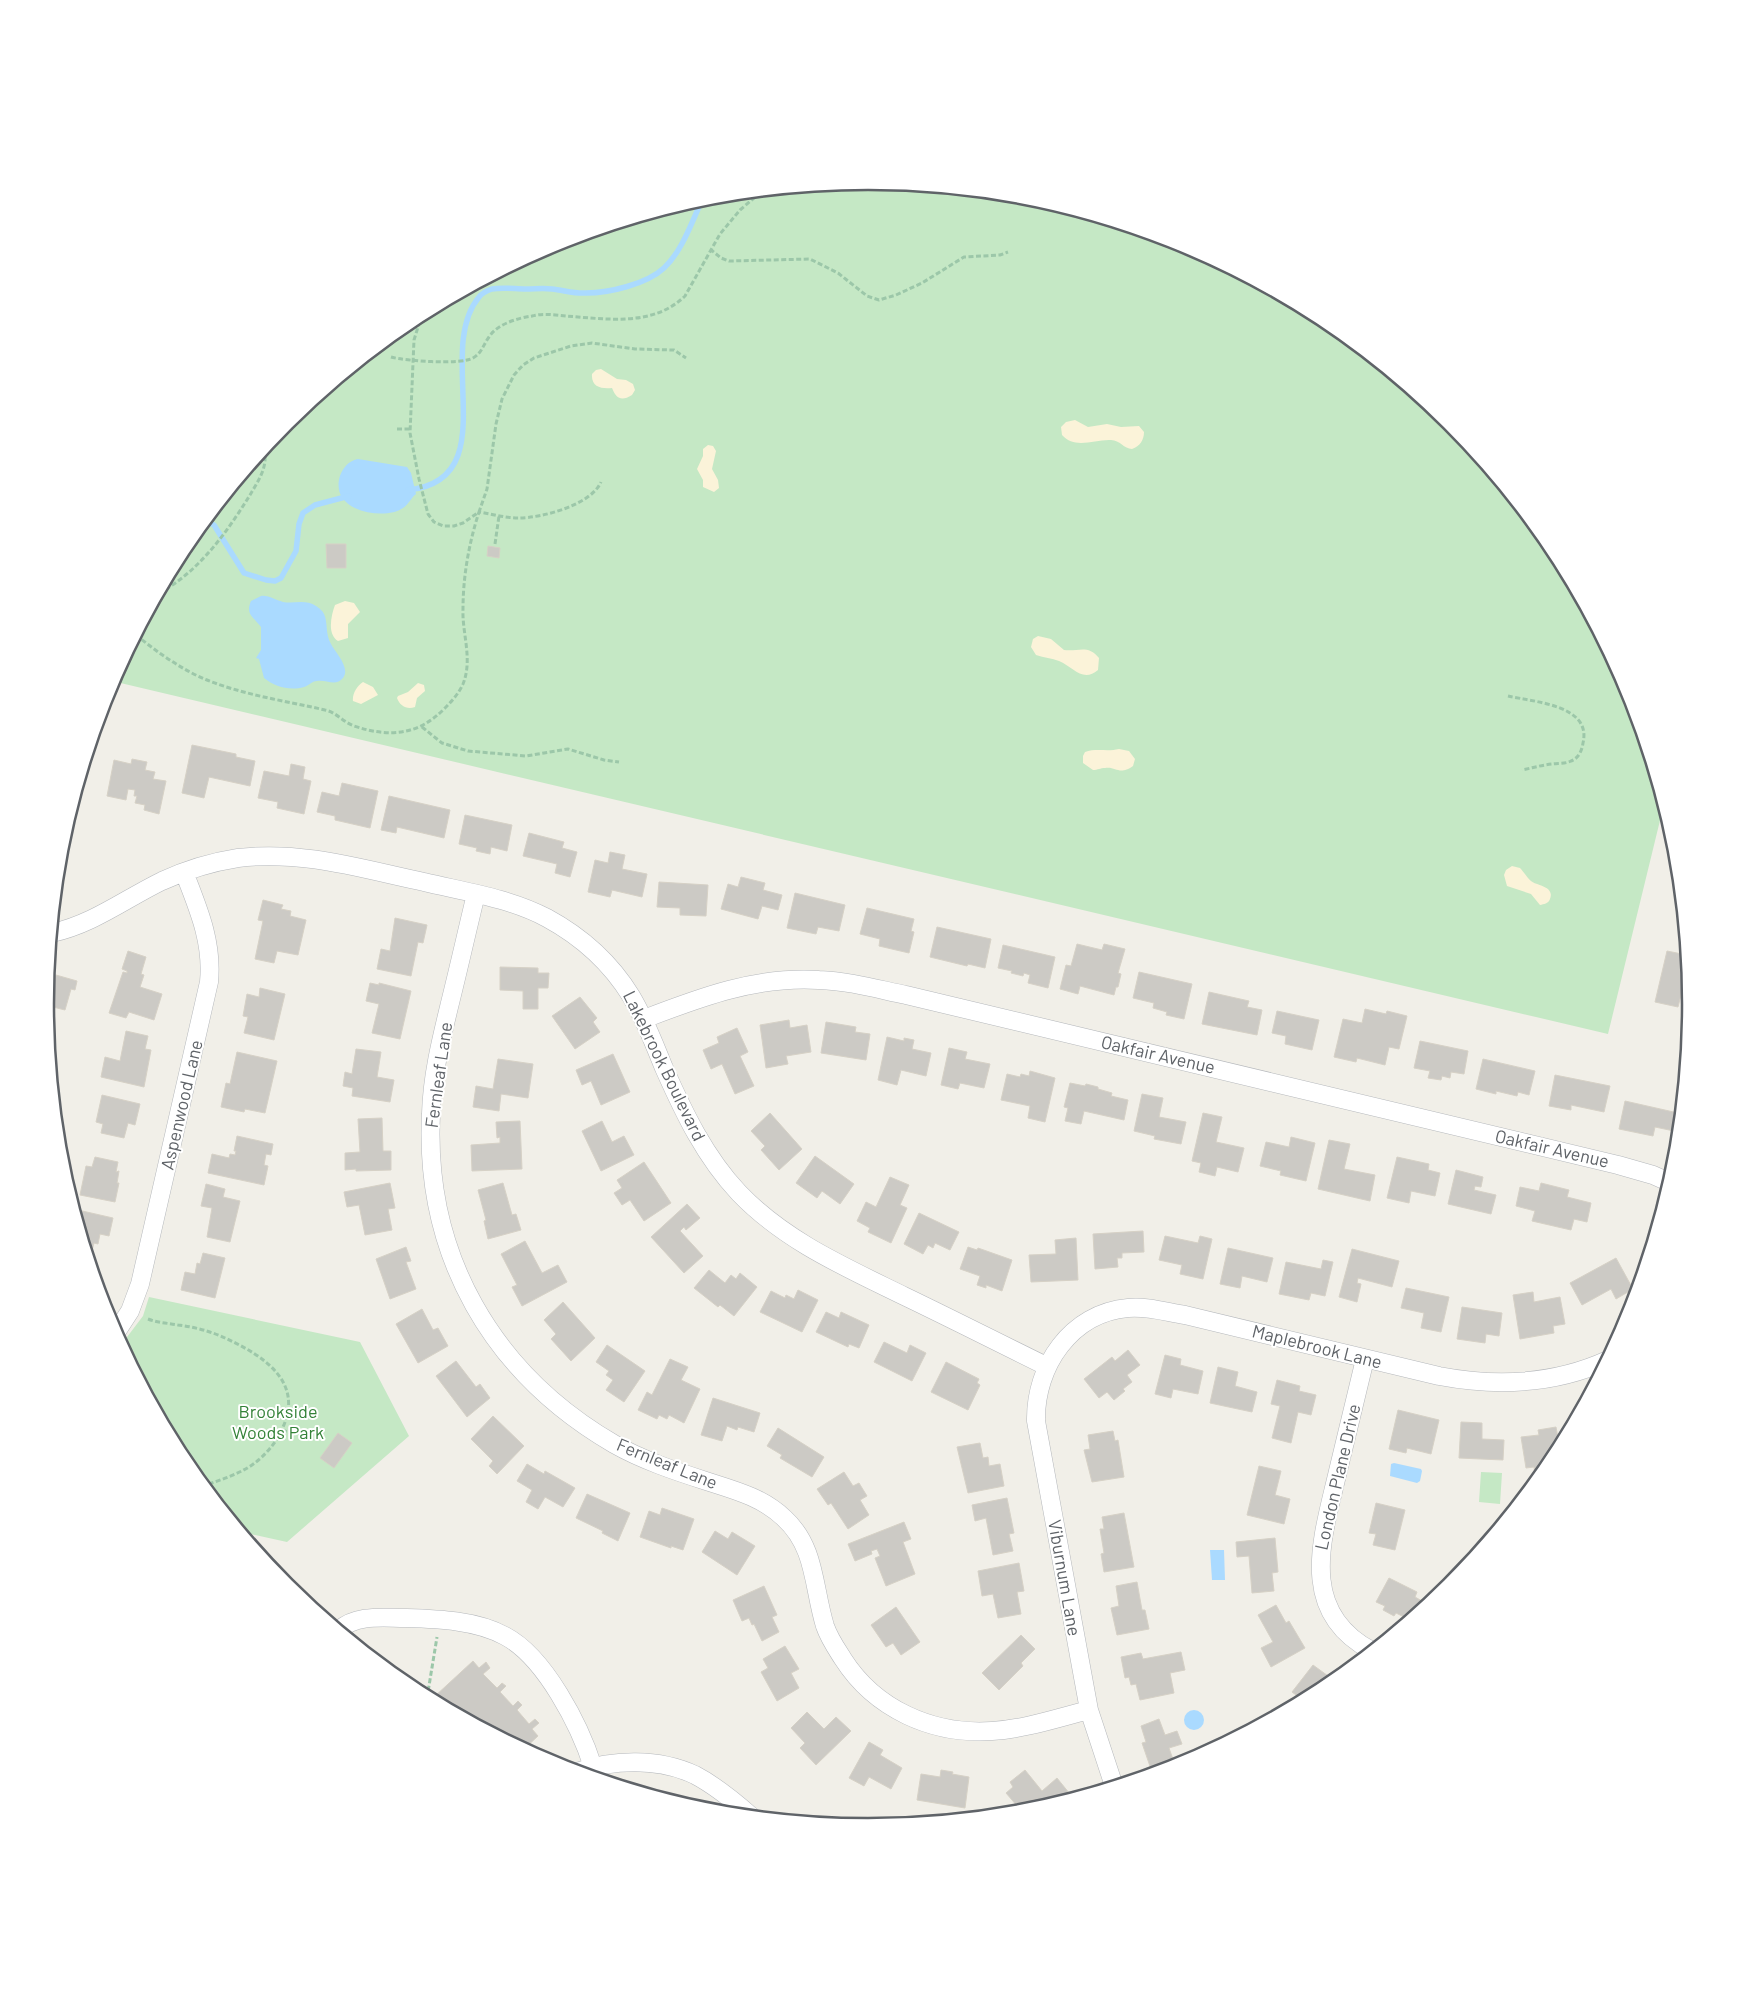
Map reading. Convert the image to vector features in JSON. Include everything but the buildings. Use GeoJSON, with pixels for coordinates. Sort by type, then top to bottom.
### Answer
{"type":"FeatureCollection","features":[{"type":"Feature","properties":{"kind":"street","name":"Lakebrook Boulevard"},"geometry":{"type":"LineString","coordinates":[[57,931],[94,919],[150,888],[204,865],[238,858],[274,856],[330,860],[476,894],[524,908],[573,934],[602,958],[614,971],[644,1019],[683,1109],[701,1143],[739,1193],[775,1226],[832,1260],[1046,1366]]}},
{"type":"Feature","properties":{"kind":"street","name":"Aspenwood Lane"},"geometry":{"type":"LineString","coordinates":[[120,1326],[130,1311],[140,1284],[209,982],[210,954],[207,937],[184,872]]}},
{"type":"Feature","properties":{"kind":"street","name":"Fernleaf Lane"},"geometry":{"type":"LineString","coordinates":[[476,894],[437,1062],[431,1111],[431,1159],[436,1202],[453,1257],[464,1284],[501,1348],[545,1396],[581,1423],[614,1444],[643,1458],[754,1498],[782,1516],[796,1531],[806,1548],[813,1568],[824,1623],[832,1642],[860,1682],[892,1708],[929,1724],[977,1732],[1013,1729],[1089,1710]]}},
{"type":"Feature","properties":{"kind":"street","name":"Oakfair Avenue"},"geometry":{"type":"LineString","coordinates":[[644,1019],[712,994],[746,985],[801,979],[842,982],[915,997],[1618,1165],[1664,1180]]}},
{"type":"Feature","properties":{"kind":"street","name":"Maplebrook Lane"},"geometry":{"type":"LineString","coordinates":[[1046,1366],[1066,1338],[1078,1327],[1104,1313],[1136,1307],[1185,1315],[1365,1359],[1469,1381],[1499,1383],[1538,1381],[1563,1376],[1600,1363]]}},
{"type":"Feature","properties":{"kind":"street","name":"London Plane Drive"},"geometry":{"type":"LineString","coordinates":[[1365,1359],[1320,1554],[1320,1578],[1325,1597],[1338,1623],[1356,1641],[1367,1648]]}},
{"type":"Feature","properties":{"kind":"street","name":"Viburnum Lane"},"geometry":{"type":"LineString","coordinates":[[1046,1366],[1037,1399],[1036,1420],[1038,1434],[1089,1710],[1112,1781]]}},
{"type":"Feature","properties":{"kind":"street"},"geometry":{"type":"LineString","coordinates":[[343,1627],[350,1622],[364,1619],[440,1620],[498,1632],[524,1650],[536,1662],[571,1715],[587,1747],[585,1768]]}},
{"type":"Feature","properties":{"kind":"street"},"geometry":{"type":"LineString","coordinates":[[589,1769],[609,1764],[631,1763],[658,1765],[682,1770],[713,1786],[742,1809]]}},
{"type":"Feature","properties":{"kind":"path"},"geometry":{"type":"LineString","coordinates":[[391,357],[450,362],[470,360],[480,354],[488,339],[496,330],[514,321],[534,315],[621,319],[642,318],[658,314],[672,307],[685,296],[710,249],[732,218],[755,198]]}},
{"type":"Feature","properties":{"kind":"path"},"geometry":{"type":"LineString","coordinates":[[710,249],[721,258],[730,261],[812,260],[838,273],[867,296],[879,300],[896,295],[922,283],[964,257],[1000,255],[1008,252]]}},
{"type":"Feature","properties":{"kind":"path"},"geometry":{"type":"LineString","coordinates":[[418,325],[414,340],[410,429],[418,472],[430,519],[443,526],[454,526],[463,523],[479,512],[527,518],[564,508],[582,500],[597,488],[601,482]]}},
{"type":"Feature","properties":{"kind":"path"},"geometry":{"type":"LineString","coordinates":[[141,639],[196,674],[222,685],[329,711],[350,724],[362,728],[393,732],[412,730],[422,726],[433,719],[451,701],[461,688],[466,676],[468,657],[463,616],[464,584],[471,544],[487,489],[496,424],[502,399],[514,375],[523,364],[530,360],[562,349],[592,343],[635,349],[674,350],[686,358]]}},
{"type":"Feature","properties":{"kind":"path"},"geometry":{"type":"LineString","coordinates":[[397,429],[410,429]]}},
{"type":"Feature","properties":{"kind":"path"},"geometry":{"type":"LineString","coordinates":[[169,587],[196,565],[227,530],[263,470],[265,457]]}},
{"type":"Feature","properties":{"kind":"path"},"geometry":{"type":"LineString","coordinates":[[496,544],[499,516]]}},
{"type":"Feature","properties":{"kind":"path"},"geometry":{"type":"LineString","coordinates":[[1508,696],[1562,709],[1579,719],[1584,730],[1582,746],[1575,760],[1522,770]]}},
{"type":"Feature","properties":{"kind":"path"},"geometry":{"type":"LineString","coordinates":[[422,726],[442,743],[468,751],[526,756],[568,749],[604,760],[619,762]]}},
{"type":"Feature","properties":{"kind":"path"},"geometry":{"type":"LineString","coordinates":[[148,1319],[216,1334],[268,1363],[281,1377],[289,1400],[288,1414],[282,1430],[273,1444],[253,1464],[210,1483]]}},
{"type":"Feature","properties":{"kind":"path"},"geometry":{"type":"LineString","coordinates":[[282,1430],[291,1433]]}},
{"type":"Feature","properties":{"kind":"path"},"geometry":{"type":"LineString","coordinates":[[429,1690],[440,1620]]}},
{"type":"Feature","properties":{"kind":"green space"},"geometry":{"type":"Polygon","coordinates":[[[815,191],[922,191],[1027,205],[1130,233],[1180,252],[1229,274],[1276,299],[1321,327],[1406,392],[1445,428],[1481,467],[1546,552],[1574,597],[1599,644],[1621,693],[1640,743],[1661,817],[1608,1034],[120,683],[138,644],[163,597],[191,552],[256,467],[292,428],[331,392],[416,327],[461,299],[508,274],[557,252],[607,233],[710,205],[762,197],[815,191]]]}},
{"type":"Feature","properties":{"kind":"green space","name":"Brookside Woods Park"},"geometry":{"type":"Polygon","coordinates":[[[149,1297],[360,1342],[409,1436],[287,1542],[249,1534],[191,1457],[163,1412],[138,1365],[126,1338],[143,1316],[149,1297]]]}},
{"type":"Feature","properties":{"kind":"green space"},"geometry":{"type":"Polygon","coordinates":[[[1481,1472],[1502,1473],[1500,1504],[1479,1502],[1481,1472]]]}},
{"type":"Feature","properties":{"kind":"sand"},"geometry":{"type":"Polygon","coordinates":[[[601,369],[617,379],[626,380],[633,384],[635,390],[632,395],[619,398],[612,388],[604,388],[595,384],[592,374],[596,370],[601,369]]]}},
{"type":"Feature","properties":{"kind":"sand"},"geometry":{"type":"Polygon","coordinates":[[[1075,420],[1088,427],[1107,424],[1121,427],[1139,426],[1144,432],[1143,438],[1132,449],[1111,440],[1085,443],[1073,442],[1062,435],[1061,427],[1066,422],[1075,420]]]}},
{"type":"Feature","properties":{"kind":"sand"},"geometry":{"type":"Polygon","coordinates":[[[708,445],[713,446],[716,451],[712,469],[718,480],[719,488],[714,492],[703,487],[703,480],[697,469],[703,456],[703,449],[708,445]]]}},
{"type":"Feature","properties":{"kind":"sand"},"geometry":{"type":"Polygon","coordinates":[[[345,601],[354,603],[360,612],[348,624],[348,638],[338,641],[332,634],[331,619],[335,605],[345,601]]]}},
{"type":"Feature","properties":{"kind":"sand"},"geometry":{"type":"Polygon","coordinates":[[[1038,636],[1051,639],[1064,650],[1091,651],[1099,658],[1098,670],[1088,675],[1078,673],[1059,661],[1036,655],[1031,647],[1033,639],[1038,636]]]}},
{"type":"Feature","properties":{"kind":"sand"},"geometry":{"type":"Polygon","coordinates":[[[363,682],[373,687],[378,695],[361,704],[353,701],[353,696],[355,690],[363,682]]]}},
{"type":"Feature","properties":{"kind":"sand"},"geometry":{"type":"Polygon","coordinates":[[[418,683],[424,685],[425,691],[417,698],[415,707],[404,707],[398,701],[398,696],[408,692],[418,683]]]}},
{"type":"Feature","properties":{"kind":"sand"},"geometry":{"type":"Polygon","coordinates":[[[1119,749],[1129,751],[1135,759],[1133,766],[1124,770],[1103,768],[1093,770],[1083,763],[1085,752],[1119,749]]]}},
{"type":"Feature","properties":{"kind":"sand"},"geometry":{"type":"Polygon","coordinates":[[[1512,866],[1520,868],[1531,881],[1550,891],[1550,899],[1546,904],[1540,905],[1531,894],[1507,886],[1504,875],[1506,870],[1512,866]]]}},
{"type":"Feature","properties":{"kind":"water"},"geometry":{"type":"Polygon","coordinates":[[[358,459],[407,467],[411,473],[416,494],[403,508],[390,513],[365,512],[350,505],[341,496],[339,490],[340,477],[347,465],[358,459]]]}},
{"type":"Feature","properties":{"kind":"water"},"geometry":{"type":"Polygon","coordinates":[[[261,596],[283,602],[304,602],[316,606],[322,611],[325,617],[329,640],[344,665],[345,674],[340,681],[315,681],[304,687],[293,689],[278,686],[264,678],[259,659],[256,658],[261,650],[261,627],[251,616],[249,610],[251,601],[261,596]]]}},
{"type":"Feature","properties":{"kind":"water"},"geometry":{"type":"Polygon","coordinates":[[[1391,1464],[1421,1469],[1420,1481],[1417,1483],[1390,1476],[1391,1464]]]}},
{"type":"Feature","properties":{"kind":"water"},"geometry":{"type":"Polygon","coordinates":[[[1210,1550],[1224,1550],[1225,1580],[1212,1580],[1210,1550]]]}},
{"type":"Feature","properties":{"kind":"water"},"geometry":{"type":"Polygon","coordinates":[[[1194,1710],[1201,1713],[1204,1720],[1201,1727],[1194,1730],[1187,1727],[1184,1720],[1187,1713],[1194,1710]]]}},
{"type":"Feature","properties":{"kind":"waterway"},"geometry":{"type":"LineString","coordinates":[[408,490],[438,481],[454,463],[462,439],[462,349],[467,321],[484,292],[500,288],[549,289],[595,293],[638,283],[657,274],[671,261],[677,253],[698,208]]}},
{"type":"Feature","properties":{"kind":"waterway"},"geometry":{"type":"LineString","coordinates":[[211,524],[214,525],[244,573],[275,581],[281,578],[296,551],[299,524],[303,513],[315,505],[349,496]]}}]}
